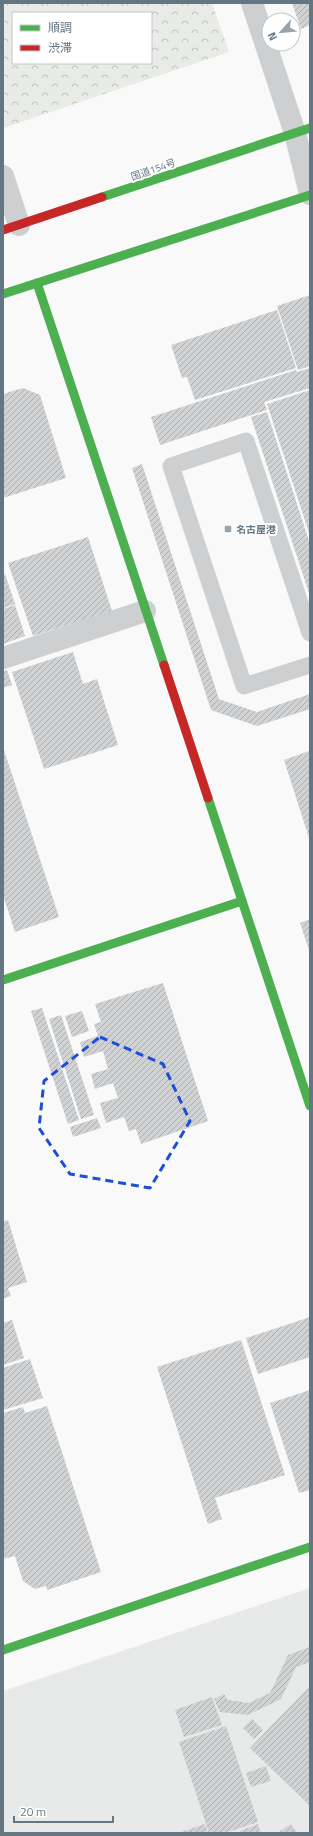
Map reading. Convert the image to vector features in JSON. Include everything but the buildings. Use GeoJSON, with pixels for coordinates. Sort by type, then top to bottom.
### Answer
{"type":"FeatureCollection","features":[{"type":"Feature","properties":{"kind":"main road","name":"国道154号"},"geometry":{"type":"LineString","coordinates":[[11,228],[302,131]]}},
{"type":"Feature","properties":{"kind":"main road"},"geometry":{"type":"LineString","coordinates":[[3,294],[310,194]]}},
{"type":"Feature","properties":{"kind":"main road"},"geometry":{"type":"LineString","coordinates":[[37,283],[310,1106]]}},
{"type":"Feature","properties":{"kind":"main road"},"geometry":{"type":"LineString","coordinates":[[4,975],[242,901]]}},
{"type":"Feature","properties":{"kind":"main road"},"geometry":{"type":"LineString","coordinates":[[3,1650],[310,1547]]}},
{"type":"Feature","properties":{"kind":"street"},"geometry":{"type":"LineString","coordinates":[[252,3],[302,131],[310,194]]}},
{"type":"Feature","properties":{"kind":"street"},"geometry":{"type":"LineString","coordinates":[[3,176],[11,228]]}},
{"type":"Feature","properties":{"kind":"street"},"geometry":{"type":"LineString","coordinates":[[3,658],[145,611]]}},
{"type":"Feature","properties":{"kind":"lane"},"geometry":{"type":"LineString","coordinates":[[310,633],[246,441],[171,466],[244,686],[310,665]]}},
{"type":"Feature","properties":{"kind":"highlighted area"},"geometry":{"type":"Polygon","coordinates":[[[100,1037],[163,1064],[190,1121],[150,1188],[70,1174],[39,1128],[44,1081],[100,1037]]]}},
{"type":"Feature","properties":{"kind":"shaded area"},"geometry":{"type":"Polygon","coordinates":[[[310,1588],[310,1833],[3,1833],[3,1691],[310,1588]]]}},
{"type":"Feature","properties":{"kind":"green space"},"geometry":{"type":"Polygon","coordinates":[[[3,3],[212,3],[229,52],[3,128],[3,3]]]}},
{"type":"Feature","properties":{"kind":"traffic: fast"},"geometry":{"type":"LineString","coordinates":[[102,197],[310,128]]}},
{"type":"Feature","properties":{"kind":"traffic: fast"},"geometry":{"type":"LineString","coordinates":[[3,294],[310,195]]}},
{"type":"Feature","properties":{"kind":"traffic: fast"},"geometry":{"type":"LineString","coordinates":[[37,283],[164,665]]}},
{"type":"Feature","properties":{"kind":"traffic: fast"},"geometry":{"type":"LineString","coordinates":[[208,798],[310,1106]]}},
{"type":"Feature","properties":{"kind":"traffic: fast"},"geometry":{"type":"LineString","coordinates":[[3,980],[242,901]]}},
{"type":"Feature","properties":{"kind":"traffic: fast"},"geometry":{"type":"LineString","coordinates":[[3,1650],[310,1547]]}},
{"type":"Feature","properties":{"kind":"traffic: jam"},"geometry":{"type":"LineString","coordinates":[[3,230],[102,197]]}},
{"type":"Feature","properties":{"kind":"traffic: jam"},"geometry":{"type":"LineString","coordinates":[[164,665],[208,798]]}},
{"type":"Feature","properties":{"kind":"place","name":"名古屋港"},"geometry":{"type":"Point","coordinates":[228,529]}}]}
